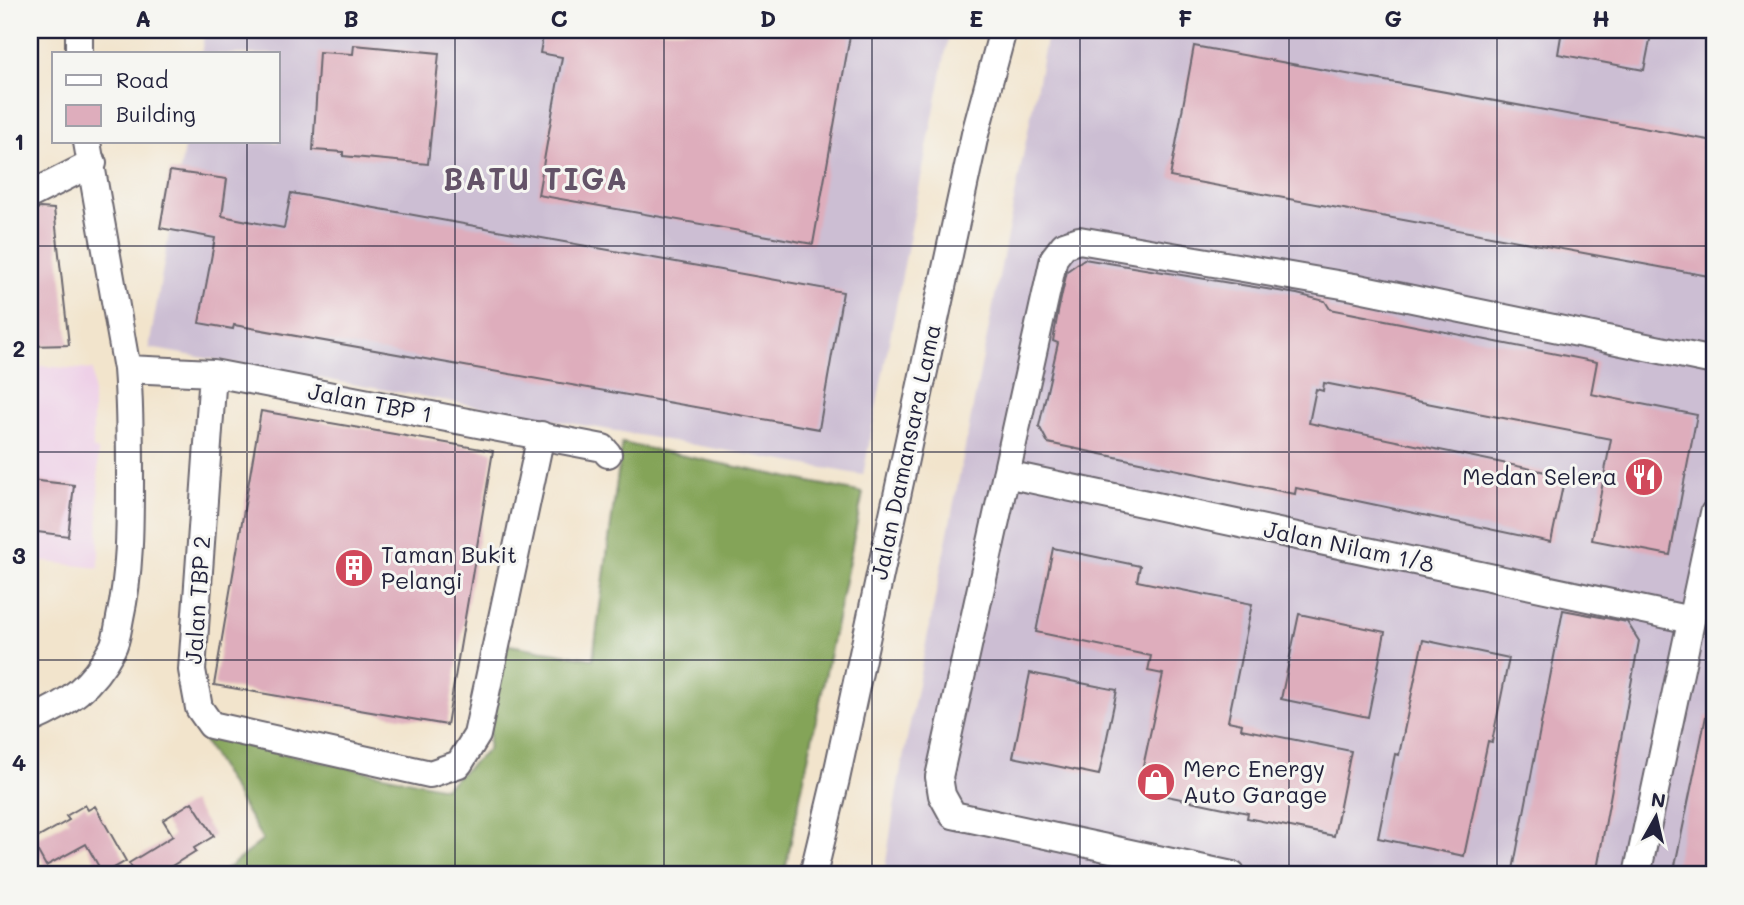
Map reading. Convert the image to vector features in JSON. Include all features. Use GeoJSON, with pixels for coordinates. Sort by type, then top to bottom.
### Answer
{"type":"FeatureCollection","features":[{"type":"Feature","properties":{"kind":"street"},"geometry":{"type":"LineString","coordinates":[[79,30],[79,52]]}},
{"type":"Feature","properties":{"kind":"street","name":"Jalan Damansara Lama"},"geometry":{"type":"LineString","coordinates":[[813,875],[972,147],[1003,30]]}},
{"type":"Feature","properties":{"kind":"street"},"geometry":{"type":"LineString","coordinates":[[30,195],[90,153],[127,369],[130,402],[130,524],[125,598],[114,646],[83,690],[55,709],[30,720]]}},
{"type":"Feature","properties":{"kind":"street"},"geometry":{"type":"LineString","coordinates":[[1232,875],[953,815],[942,795],[939,777],[1006,474],[1054,258],[1064,245],[1079,240],[1354,287],[1714,361]]}},
{"type":"Feature","properties":{"kind":"street","name":"Jalan TBP 1"},"geometry":{"type":"LineString","coordinates":[[127,369],[213,373],[541,435],[603,448],[608,454]]}},
{"type":"Feature","properties":{"kind":"street","name":"Jalan TBP 2"},"geometry":{"type":"LineString","coordinates":[[213,373],[192,670],[199,708],[211,725],[430,774],[459,764],[477,735],[541,435]]}},
{"type":"Feature","properties":{"kind":"street","name":"Jalan Nilam 1/8"},"geometry":{"type":"LineString","coordinates":[[1006,474],[1691,620]]}},
{"type":"Feature","properties":{"kind":"street"},"geometry":{"type":"LineString","coordinates":[[1637,875],[1714,513]]}},
{"type":"Feature","properties":{"kind":"shaded area"},"geometry":{"type":"Polygon","coordinates":[[[205,30],[950,30],[863,475],[149,348],[185,144],[280,144],[280,52],[201,52],[205,30]]]}},
{"type":"Feature","properties":{"kind":"shaded area"},"geometry":{"type":"Polygon","coordinates":[[[1048,30],[1714,30],[1714,875],[884,875],[898,784],[1048,30]]]}},
{"type":"Feature","properties":{"kind":"shaded area"},"geometry":{"type":"Polygon","coordinates":[[[30,365],[93,370],[93,449],[98,450],[99,568],[30,560],[30,365]]]}},
{"type":"Feature","properties":{"kind":"green space"},"geometry":{"type":"Polygon","coordinates":[[[622,443],[863,493],[784,875],[219,875],[263,840],[201,736],[444,788],[488,750],[497,643],[593,659],[622,443]]]}},
{"type":"Feature","properties":{"kind":"building"},"geometry":{"type":"Polygon","coordinates":[[[544,30],[851,30],[813,244],[538,195],[562,57],[540,53],[544,30]]]}},
{"type":"Feature","properties":{"kind":"building"},"geometry":{"type":"Polygon","coordinates":[[[1562,30],[1652,30],[1644,70],[1558,54],[1562,30]]]}},
{"type":"Feature","properties":{"kind":"building"},"geometry":{"type":"Polygon","coordinates":[[[354,45],[439,53],[428,164],[343,156],[343,152],[313,150],[319,52],[353,54],[354,45]]]}},
{"type":"Feature","properties":{"kind":"building"},"geometry":{"type":"Polygon","coordinates":[[[1194,46],[1714,141],[1714,277],[1170,177],[1194,46]]]}},
{"type":"Feature","properties":{"kind":"building"},"geometry":{"type":"Polygon","coordinates":[[[170,171],[227,179],[222,216],[284,228],[291,193],[843,292],[819,429],[234,325],[233,329],[199,323],[215,238],[160,228],[170,171]]]}},
{"type":"Feature","properties":{"kind":"building"},"geometry":{"type":"Polygon","coordinates":[[[40,208],[54,209],[69,345],[30,346],[30,211],[40,208]]]}},
{"type":"Feature","properties":{"kind":"building"},"geometry":{"type":"Polygon","coordinates":[[[1084,259],[1297,294],[1325,301],[1330,309],[1597,362],[1591,394],[1697,415],[1670,555],[1592,540],[1611,439],[1324,383],[1323,391],[1316,389],[1309,423],[1565,476],[1551,542],[1296,488],[1295,494],[1048,443],[1039,426],[1058,343],[1053,341],[1058,312],[1067,271],[1084,259]]]}},
{"type":"Feature","properties":{"kind":"building","name":"Taman Bukit Pelangi"},"geometry":{"type":"Polygon","coordinates":[[[261,411],[493,451],[447,725],[214,685],[261,411]]]}},
{"type":"Feature","properties":{"kind":"building"},"geometry":{"type":"Polygon","coordinates":[[[30,480],[74,485],[68,536],[30,531],[30,480]]]}},
{"type":"Feature","properties":{"kind":"building"},"geometry":{"type":"Polygon","coordinates":[[[1053,548],[1140,566],[1137,581],[1252,604],[1228,721],[1242,724],[1241,729],[1351,751],[1334,836],[1247,818],[1248,813],[1138,790],[1163,674],[1148,671],[1151,656],[1036,632],[1053,548]]]}},
{"type":"Feature","properties":{"kind":"building"},"geometry":{"type":"Polygon","coordinates":[[[1563,610],[1627,622],[1639,641],[1596,875],[1512,875],[1563,610]]]}},
{"type":"Feature","properties":{"kind":"building"},"geometry":{"type":"Polygon","coordinates":[[[1299,614],[1385,632],[1368,717],[1281,699],[1299,614]]]}},
{"type":"Feature","properties":{"kind":"building"},"geometry":{"type":"Polygon","coordinates":[[[1423,640],[1509,658],[1464,856],[1378,838],[1423,640]]]}},
{"type":"Feature","properties":{"kind":"building"},"geometry":{"type":"Polygon","coordinates":[[[1030,673],[1117,690],[1099,775],[1013,757],[1030,673]]]}},
{"type":"Feature","properties":{"kind":"building"},"geometry":{"type":"Polygon","coordinates":[[[1706,716],[1714,717],[1714,875],[1673,875],[1706,716]]]}},
{"type":"Feature","properties":{"kind":"building"},"geometry":{"type":"Polygon","coordinates":[[[192,802],[214,836],[194,848],[196,851],[157,875],[137,875],[129,863],[173,836],[163,820],[192,802]]]}},
{"type":"Feature","properties":{"kind":"building"},"geometry":{"type":"Polygon","coordinates":[[[85,805],[88,810],[95,806],[126,861],[103,874],[86,844],[46,866],[32,841],[69,820],[66,816],[85,805]]]}},
{"type":"Feature","properties":{"kind":"place","name":"Medan Selera"},"geometry":{"type":"Point","coordinates":[1644,477]}},
{"type":"Feature","properties":{"kind":"place","name":"Taman Bukit Pelangi"},"geometry":{"type":"Point","coordinates":[354,568]}},
{"type":"Feature","properties":{"kind":"place","name":"Merc Energy Auto Garage"},"geometry":{"type":"Point","coordinates":[1156,782]}},
{"type":"Feature","properties":{"kind":"district","name":"BATU TIGA"},"geometry":{"type":"Point","coordinates":[536,180]}}]}
